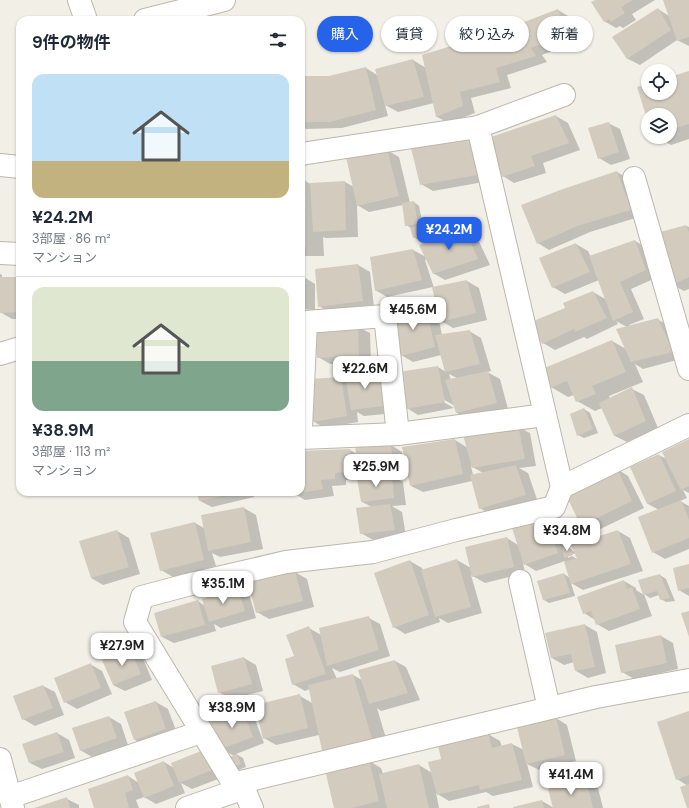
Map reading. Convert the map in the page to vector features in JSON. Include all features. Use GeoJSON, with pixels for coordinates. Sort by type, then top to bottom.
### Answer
{"type":"FeatureCollection","features":[{"type":"Feature","properties":{"kind":"street"},"geometry":{"type":"LineString","coordinates":[[79,0],[85,16]]}},
{"type":"Feature","properties":{"kind":"street"},"geometry":{"type":"LineString","coordinates":[[162,16],[224,0]]}},
{"type":"Feature","properties":{"kind":"street"},"geometry":{"type":"LineString","coordinates":[[305,153],[478,127],[564,95]]}},
{"type":"Feature","properties":{"kind":"street"},"geometry":{"type":"LineString","coordinates":[[252,808],[241,789],[201,732],[135,622],[142,597],[286,562],[373,552],[456,530],[554,507],[562,487],[478,127]]}},
{"type":"Feature","properties":{"kind":"street"},"geometry":{"type":"LineString","coordinates":[[0,165],[16,167]]}},
{"type":"Feature","properties":{"kind":"street"},"geometry":{"type":"LineString","coordinates":[[634,178],[689,369]]}},
{"type":"Feature","properties":{"kind":"street"},"geometry":{"type":"LineString","coordinates":[[0,252],[16,254]]}},
{"type":"Feature","properties":{"kind":"street"},"geometry":{"type":"LineString","coordinates":[[305,343],[306,322],[385,316],[398,434]]}},
{"type":"Feature","properties":{"kind":"street"},"geometry":{"type":"LineString","coordinates":[[0,354],[16,349]]}},
{"type":"Feature","properties":{"kind":"street"},"geometry":{"type":"LineString","coordinates":[[305,438],[398,434],[545,415]]}},
{"type":"Feature","properties":{"kind":"street"},"geometry":{"type":"LineString","coordinates":[[562,487],[689,426]]}},
{"type":"Feature","properties":{"kind":"street"},"geometry":{"type":"LineString","coordinates":[[520,581],[550,708]]}},
{"type":"Feature","properties":{"kind":"street"},"geometry":{"type":"LineString","coordinates":[[241,789],[242,782],[596,697],[689,680]]}},
{"type":"Feature","properties":{"kind":"street"},"geometry":{"type":"LineString","coordinates":[[0,759],[12,803],[201,732]]}},
{"type":"Feature","properties":{"kind":"street"},"geometry":{"type":"LineString","coordinates":[[187,808],[241,789]]}},
{"type":"Feature","properties":{"kind":"building"},"geometry":{"type":"Polygon","coordinates":[[[595,0],[633,0],[621,7],[625,13],[611,22],[609,19],[604,22],[591,2],[595,0]]]}},
{"type":"Feature","properties":{"kind":"building"},"geometry":{"type":"Polygon","coordinates":[[[663,0],[689,0],[689,37],[677,41],[663,0]]]}},
{"type":"Feature","properties":{"kind":"building"},"geometry":{"type":"Polygon","coordinates":[[[658,8],[671,30],[627,59],[612,37],[658,8]]]}},
{"type":"Feature","properties":{"kind":"building"},"geometry":{"type":"Polygon","coordinates":[[[558,9],[561,16],[540,16],[558,9]]]}},
{"type":"Feature","properties":{"kind":"building"},"geometry":{"type":"Polygon","coordinates":[[[537,17],[537,46],[531,48],[536,56],[496,68],[500,82],[460,92],[463,106],[436,117],[422,55],[437,52],[437,50],[445,48],[445,52],[529,52],[529,20],[537,17]]]}},
{"type":"Feature","properties":{"kind":"building"},"geometry":{"type":"Polygon","coordinates":[[[413,59],[424,97],[385,106],[375,69],[413,59]]]}},
{"type":"Feature","properties":{"kind":"building"},"geometry":{"type":"Polygon","coordinates":[[[366,67],[376,110],[330,122],[305,122],[305,76],[329,76],[366,67]]]}},
{"type":"Feature","properties":{"kind":"building"},"geometry":{"type":"Polygon","coordinates":[[[689,71],[689,124],[677,128],[677,108],[644,108],[641,100],[677,100],[677,75],[689,71]]]}},
{"type":"Feature","properties":{"kind":"building"},"geometry":{"type":"Polygon","coordinates":[[[641,86],[641,100],[637,87],[641,86]]]}},
{"type":"Feature","properties":{"kind":"building"},"geometry":{"type":"Polygon","coordinates":[[[556,115],[569,143],[531,156],[535,166],[502,177],[488,138],[556,115]]]}},
{"type":"Feature","properties":{"kind":"building"},"geometry":{"type":"Polygon","coordinates":[[[609,122],[619,152],[598,159],[588,128],[609,122]]]}},
{"type":"Feature","properties":{"kind":"building"},"geometry":{"type":"Polygon","coordinates":[[[471,140],[478,175],[420,185],[411,148],[471,140]]]}},
{"type":"Feature","properties":{"kind":"building"},"geometry":{"type":"Polygon","coordinates":[[[387,149],[399,196],[357,206],[346,157],[387,149]]]}},
{"type":"Feature","properties":{"kind":"building"},"geometry":{"type":"Polygon","coordinates":[[[617,171],[631,210],[577,226],[537,244],[521,205],[617,171]]]}},
{"type":"Feature","properties":{"kind":"building"},"geometry":{"type":"Polygon","coordinates":[[[305,180],[306,180],[305,247],[305,180]]]}},
{"type":"Feature","properties":{"kind":"building"},"geometry":{"type":"Polygon","coordinates":[[[345,181],[346,230],[313,232],[310,183],[345,181]]]}},
{"type":"Feature","properties":{"kind":"building"},"geometry":{"type":"Polygon","coordinates":[[[414,201],[418,224],[405,226],[402,203],[414,201]]]}},
{"type":"Feature","properties":{"kind":"building"},"geometry":{"type":"Polygon","coordinates":[[[430,223],[434,233],[413,238],[410,228],[430,223]]]}},
{"type":"Feature","properties":{"kind":"building"},"geometry":{"type":"Polygon","coordinates":[[[686,225],[689,232],[689,277],[672,285],[653,234],[686,225]]]}},
{"type":"Feature","properties":{"kind":"building"},"geometry":{"type":"Polygon","coordinates":[[[464,227],[478,259],[433,274],[419,245],[464,227]]]}},
{"type":"Feature","properties":{"kind":"building"},"geometry":{"type":"Polygon","coordinates":[[[635,240],[646,270],[620,282],[633,312],[613,321],[589,256],[635,240]]]}},
{"type":"Feature","properties":{"kind":"building"},"geometry":{"type":"Polygon","coordinates":[[[576,243],[590,272],[552,288],[539,258],[576,243]]]}},
{"type":"Feature","properties":{"kind":"building"},"geometry":{"type":"Polygon","coordinates":[[[413,249],[422,280],[375,291],[370,257],[413,249]]]}},
{"type":"Feature","properties":{"kind":"building"},"geometry":{"type":"Polygon","coordinates":[[[358,264],[363,301],[318,307],[315,269],[358,264]]]}},
{"type":"Feature","properties":{"kind":"building"},"geometry":{"type":"Polygon","coordinates":[[[0,277],[16,277],[16,312],[0,313],[0,277]]]}},
{"type":"Feature","properties":{"kind":"building"},"geometry":{"type":"Polygon","coordinates":[[[467,280],[476,313],[440,322],[432,287],[467,280]]]}},
{"type":"Feature","properties":{"kind":"building"},"geometry":{"type":"Polygon","coordinates":[[[593,291],[607,318],[575,332],[574,329],[542,344],[531,322],[565,308],[563,303],[593,291]]]}},
{"type":"Feature","properties":{"kind":"building"},"geometry":{"type":"Polygon","coordinates":[[[426,307],[435,347],[401,356],[390,313],[426,307]]]}},
{"type":"Feature","properties":{"kind":"building"},"geometry":{"type":"Polygon","coordinates":[[[658,318],[673,352],[631,362],[616,329],[658,318]]]}},
{"type":"Feature","properties":{"kind":"building"},"geometry":{"type":"Polygon","coordinates":[[[358,326],[359,356],[317,358],[314,328],[358,326]]]}},
{"type":"Feature","properties":{"kind":"building"},"geometry":{"type":"Polygon","coordinates":[[[470,330],[480,364],[445,372],[435,335],[470,330]]]}},
{"type":"Feature","properties":{"kind":"building"},"geometry":{"type":"Polygon","coordinates":[[[612,340],[626,372],[592,386],[596,394],[576,402],[567,381],[550,388],[542,369],[612,340]]]}},
{"type":"Feature","properties":{"kind":"building"},"geometry":{"type":"Polygon","coordinates":[[[438,366],[445,402],[406,409],[398,372],[438,366]]]}},
{"type":"Feature","properties":{"kind":"building"},"geometry":{"type":"Polygon","coordinates":[[[380,371],[384,406],[351,410],[345,375],[380,371]]]}},
{"type":"Feature","properties":{"kind":"building"},"geometry":{"type":"Polygon","coordinates":[[[488,371],[497,403],[456,413],[445,380],[488,371]]]}},
{"type":"Feature","properties":{"kind":"building"},"geometry":{"type":"Polygon","coordinates":[[[341,377],[347,416],[312,422],[310,379],[341,377]]]}},
{"type":"Feature","properties":{"kind":"building"},"geometry":{"type":"Polygon","coordinates":[[[632,387],[646,421],[614,436],[599,403],[632,387]]]}},
{"type":"Feature","properties":{"kind":"building"},"geometry":{"type":"Polygon","coordinates":[[[584,408],[593,429],[577,436],[570,414],[584,408]]]}},
{"type":"Feature","properties":{"kind":"building"},"geometry":{"type":"Polygon","coordinates":[[[518,425],[525,459],[472,468],[463,435],[518,425]]]}},
{"type":"Feature","properties":{"kind":"building"},"geometry":{"type":"Polygon","coordinates":[[[455,439],[463,474],[410,486],[402,447],[455,439]]]}},
{"type":"Feature","properties":{"kind":"building"},"geometry":{"type":"Polygon","coordinates":[[[689,439],[689,486],[681,490],[662,452],[689,439]]]}},
{"type":"Feature","properties":{"kind":"building"},"geometry":{"type":"Polygon","coordinates":[[[391,444],[393,467],[358,470],[355,445],[391,444]]]}},
{"type":"Feature","properties":{"kind":"building"},"geometry":{"type":"Polygon","coordinates":[[[350,449],[353,471],[335,473],[335,479],[321,480],[323,489],[305,492],[305,451],[350,449]]]}},
{"type":"Feature","properties":{"kind":"building"},"geometry":{"type":"Polygon","coordinates":[[[659,454],[676,491],[647,504],[630,467],[659,454]]]}},
{"type":"Feature","properties":{"kind":"building"},"geometry":{"type":"Polygon","coordinates":[[[516,465],[526,495],[479,509],[470,475],[516,465]]]}},
{"type":"Feature","properties":{"kind":"building"},"geometry":{"type":"Polygon","coordinates":[[[617,468],[632,501],[581,526],[565,493],[617,468]]]}},
{"type":"Feature","properties":{"kind":"building"},"geometry":{"type":"Polygon","coordinates":[[[392,474],[394,498],[361,502],[357,478],[392,474]]]}},
{"type":"Feature","properties":{"kind":"building"},"geometry":{"type":"Polygon","coordinates":[[[198,496],[222,496],[199,501],[198,496]]]}},
{"type":"Feature","properties":{"kind":"building"},"geometry":{"type":"Polygon","coordinates":[[[681,500],[689,520],[689,538],[652,553],[638,517],[681,500]]]}},
{"type":"Feature","properties":{"kind":"building"},"geometry":{"type":"Polygon","coordinates":[[[390,504],[395,530],[360,534],[356,508],[390,504]]]}},
{"type":"Feature","properties":{"kind":"building"},"geometry":{"type":"Polygon","coordinates":[[[244,507],[251,542],[208,551],[201,515],[244,507]]]}},
{"type":"Feature","properties":{"kind":"building"},"geometry":{"type":"Polygon","coordinates":[[[546,514],[558,553],[524,565],[511,525],[546,514]]]}},
{"type":"Feature","properties":{"kind":"building"},"geometry":{"type":"Polygon","coordinates":[[[195,522],[204,560],[160,571],[150,533],[195,522]]]}},
{"type":"Feature","properties":{"kind":"building"},"geometry":{"type":"Polygon","coordinates":[[[117,530],[129,567],[91,578],[79,541],[117,530]]]}},
{"type":"Feature","properties":{"kind":"building"},"geometry":{"type":"Polygon","coordinates":[[[618,530],[631,564],[571,584],[564,562],[577,558],[571,545],[618,530]]]}},
{"type":"Feature","properties":{"kind":"building"},"geometry":{"type":"Polygon","coordinates":[[[507,537],[514,567],[472,577],[465,547],[507,537]]]}},
{"type":"Feature","properties":{"kind":"building"},"geometry":{"type":"Polygon","coordinates":[[[568,546],[573,555],[564,558],[562,548],[568,546]]]}},
{"type":"Feature","properties":{"kind":"building"},"geometry":{"type":"Polygon","coordinates":[[[457,559],[471,607],[435,617],[421,570],[457,559]]]}},
{"type":"Feature","properties":{"kind":"building"},"geometry":{"type":"Polygon","coordinates":[[[410,560],[429,615],[393,628],[374,573],[410,560]]]}},
{"type":"Feature","properties":{"kind":"building"},"geometry":{"type":"Polygon","coordinates":[[[689,564],[689,588],[678,591],[673,568],[689,564]]]}},
{"type":"Feature","properties":{"kind":"building"},"geometry":{"type":"Polygon","coordinates":[[[295,571],[303,601],[256,613],[248,583],[295,571]]]}},
{"type":"Feature","properties":{"kind":"building"},"geometry":{"type":"Polygon","coordinates":[[[564,573],[570,593],[543,600],[537,581],[564,573]]]}},
{"type":"Feature","properties":{"kind":"building"},"geometry":{"type":"Polygon","coordinates":[[[660,574],[670,598],[660,600],[657,591],[643,595],[638,580],[660,574]]]}},
{"type":"Feature","properties":{"kind":"building"},"geometry":{"type":"Polygon","coordinates":[[[624,580],[627,589],[632,587],[640,609],[596,625],[591,611],[583,614],[577,597],[624,580]]]}},
{"type":"Feature","properties":{"kind":"building"},"geometry":{"type":"Polygon","coordinates":[[[238,589],[245,611],[209,622],[202,599],[238,589]]]}},
{"type":"Feature","properties":{"kind":"building"},"geometry":{"type":"Polygon","coordinates":[[[198,600],[205,625],[161,637],[154,613],[198,600]]]}},
{"type":"Feature","properties":{"kind":"building"},"geometry":{"type":"Polygon","coordinates":[[[689,611],[689,637],[681,613],[689,611]]]}},
{"type":"Feature","properties":{"kind":"building"},"geometry":{"type":"Polygon","coordinates":[[[369,616],[379,650],[327,666],[319,628],[369,616]]]}},
{"type":"Feature","properties":{"kind":"building"},"geometry":{"type":"Polygon","coordinates":[[[585,624],[595,667],[575,671],[571,654],[551,658],[545,633],[585,624]]]}},
{"type":"Feature","properties":{"kind":"building"},"geometry":{"type":"Polygon","coordinates":[[[309,626],[326,674],[292,685],[285,659],[294,656],[286,635],[309,626]]]}},
{"type":"Feature","properties":{"kind":"building"},"geometry":{"type":"Polygon","coordinates":[[[661,635],[667,663],[621,673],[615,645],[661,635]]]}},
{"type":"Feature","properties":{"kind":"building"},"geometry":{"type":"Polygon","coordinates":[[[130,648],[141,674],[113,685],[102,660],[130,648]]]}},
{"type":"Feature","properties":{"kind":"building"},"geometry":{"type":"Polygon","coordinates":[[[244,657],[252,684],[218,693],[211,666],[244,657]]]}},
{"type":"Feature","properties":{"kind":"building"},"geometry":{"type":"Polygon","coordinates":[[[395,660],[408,693],[369,704],[358,670],[395,660]]]}},
{"type":"Feature","properties":{"kind":"building"},"geometry":{"type":"Polygon","coordinates":[[[91,663],[101,688],[64,703],[54,678],[91,663]]]}},
{"type":"Feature","properties":{"kind":"building"},"geometry":{"type":"Polygon","coordinates":[[[353,674],[373,742],[323,755],[308,685],[353,674]]]}},
{"type":"Feature","properties":{"kind":"building"},"geometry":{"type":"Polygon","coordinates":[[[43,685],[53,708],[22,720],[13,696],[43,685]]]}},
{"type":"Feature","properties":{"kind":"building"},"geometry":{"type":"Polygon","coordinates":[[[300,694],[308,728],[263,739],[255,705],[300,694]]]}},
{"type":"Feature","properties":{"kind":"building"},"geometry":{"type":"Polygon","coordinates":[[[156,701],[166,729],[134,740],[124,712],[156,701]]]}},
{"type":"Feature","properties":{"kind":"building"},"geometry":{"type":"Polygon","coordinates":[[[242,709],[253,737],[221,749],[210,722],[242,709]]]}},
{"type":"Feature","properties":{"kind":"building"},"geometry":{"type":"Polygon","coordinates":[[[689,711],[689,775],[676,780],[657,722],[689,711]]]}},
{"type":"Feature","properties":{"kind":"building"},"geometry":{"type":"Polygon","coordinates":[[[109,716],[117,738],[80,751],[72,728],[109,716]]]}},
{"type":"Feature","properties":{"kind":"building"},"geometry":{"type":"Polygon","coordinates":[[[556,717],[565,755],[526,764],[517,727],[556,717]]]}},
{"type":"Feature","properties":{"kind":"building"},"geometry":{"type":"Polygon","coordinates":[[[57,732],[64,752],[29,763],[22,744],[57,732]]]}},
{"type":"Feature","properties":{"kind":"building"},"geometry":{"type":"Polygon","coordinates":[[[488,733],[492,748],[512,743],[522,780],[480,790],[479,785],[437,795],[428,762],[441,759],[438,745],[488,733]]]}},
{"type":"Feature","properties":{"kind":"building"},"geometry":{"type":"Polygon","coordinates":[[[206,749],[215,769],[179,783],[171,763],[206,749]]]}},
{"type":"Feature","properties":{"kind":"building"},"geometry":{"type":"Polygon","coordinates":[[[237,754],[241,764],[230,768],[226,758],[237,754]]]}},
{"type":"Feature","properties":{"kind":"building"},"geometry":{"type":"Polygon","coordinates":[[[369,760],[379,801],[352,808],[334,808],[325,770],[369,760]]]}},
{"type":"Feature","properties":{"kind":"building"},"geometry":{"type":"Polygon","coordinates":[[[164,761],[174,786],[144,798],[134,773],[164,761]]]}},
{"type":"Feature","properties":{"kind":"building"},"geometry":{"type":"Polygon","coordinates":[[[419,764],[429,808],[387,808],[379,774],[419,764]]]}},
{"type":"Feature","properties":{"kind":"building"},"geometry":{"type":"Polygon","coordinates":[[[128,775],[133,790],[125,793],[129,807],[94,808],[88,789],[128,775]]]}},
{"type":"Feature","properties":{"kind":"building"},"geometry":{"type":"Polygon","coordinates":[[[586,780],[593,808],[553,808],[548,789],[586,780]]]}},
{"type":"Feature","properties":{"kind":"building"},"geometry":{"type":"Polygon","coordinates":[[[689,784],[689,808],[687,808],[680,787],[689,784]]]}},
{"type":"Feature","properties":{"kind":"building"},"geometry":{"type":"Polygon","coordinates":[[[67,797],[70,808],[34,808],[67,797]]]}},
{"type":"Feature","properties":{"kind":"building"},"geometry":{"type":"Polygon","coordinates":[[[542,800],[544,808],[513,808],[513,807],[542,800]]]}},
{"type":"Feature","properties":{"kind":"building"},"geometry":{"type":"Polygon","coordinates":[[[489,804],[490,808],[477,808],[477,807],[489,804]]]}}]}
